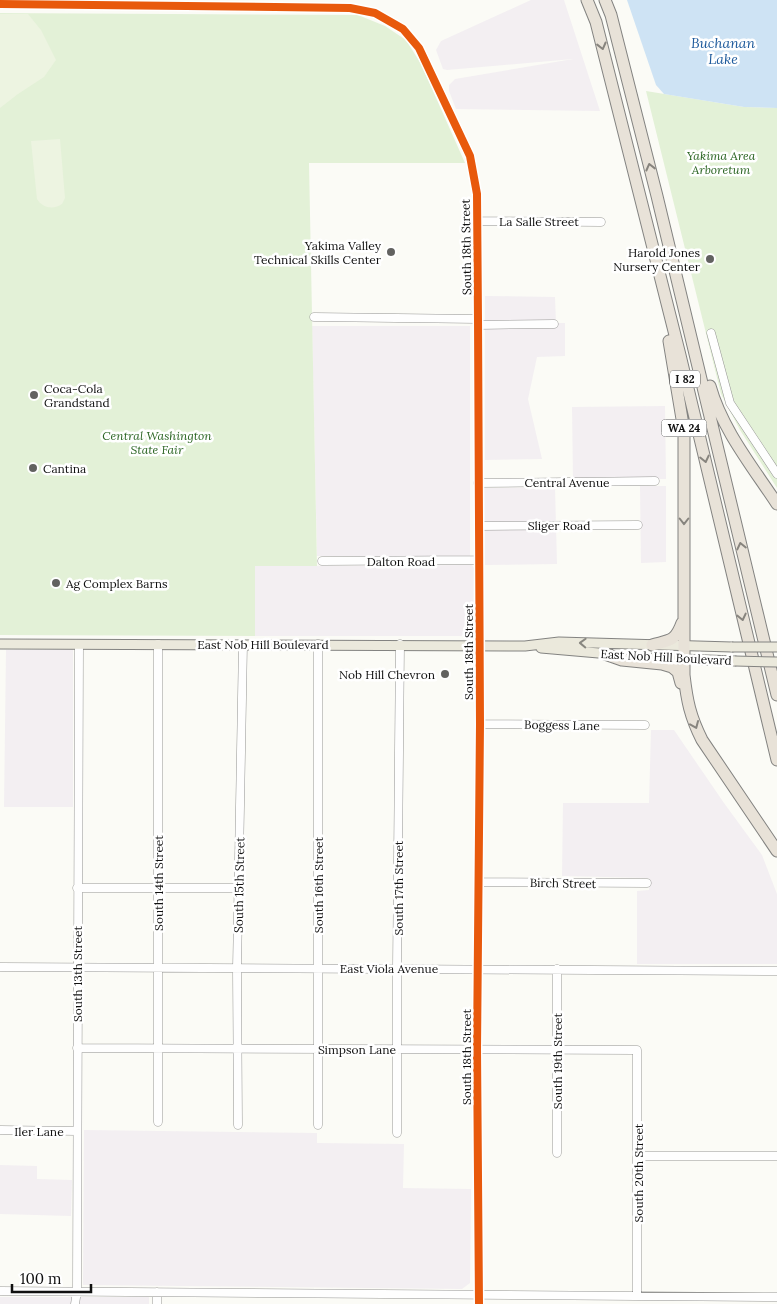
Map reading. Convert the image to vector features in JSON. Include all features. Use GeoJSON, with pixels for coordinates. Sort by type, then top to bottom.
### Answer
{"type":"FeatureCollection","features":[{"type":"Feature","properties":{"kind":"highway","name":"I 82"},"geometry":{"type":"LineString","coordinates":[[587,0],[596,22],[645,214],[777,760]]}},
{"type":"Feature","properties":{"kind":"highway","name":"I 82"},"geometry":{"type":"LineString","coordinates":[[605,0],[611,15],[657,196],[777,695]]}},
{"type":"Feature","properties":{"kind":"highway","name":"WA 24"},"geometry":{"type":"LineString","coordinates":[[657,196],[674,245],[713,398],[730,434],[777,504]]}},
{"type":"Feature","properties":{"kind":"highway","name":"WA 24"},"geometry":{"type":"LineString","coordinates":[[645,214],[657,292],[668,335],[684,431],[684,660],[688,706],[693,723],[702,740],[777,850]]}},
{"type":"Feature","properties":{"kind":"highway"},"geometry":{"type":"LineString","coordinates":[[652,645],[672,640],[679,633],[685,617]]}},
{"type":"Feature","properties":{"kind":"highway"},"geometry":{"type":"LineString","coordinates":[[605,654],[622,660],[662,664],[672,667],[678,672],[688,706]]}},
{"type":"Feature","properties":{"kind":"main road","name":"East Nob Hill Boulevard"},"geometry":{"type":"LineString","coordinates":[[525,646],[559,642],[777,647]]}},
{"type":"Feature","properties":{"kind":"main road","name":"East Nob Hill Boulevard"},"geometry":{"type":"LineString","coordinates":[[0,644],[400,644],[525,646],[684,660],[777,662]]}},
{"type":"Feature","properties":{"kind":"street","name":"South 18th Street"},"geometry":{"type":"LineString","coordinates":[[4,3],[154,3],[350,8],[375,13],[394,23],[409,35],[424,55],[470,156],[476,187],[478,221],[480,724],[477,1049],[479,1304]]}},
{"type":"Feature","properties":{"kind":"street","name":"La Salle Street"},"geometry":{"type":"LineString","coordinates":[[478,221],[600,222]]}},
{"type":"Feature","properties":{"kind":"street"},"geometry":{"type":"LineString","coordinates":[[314,318],[554,324]]}},
{"type":"Feature","properties":{"kind":"street"},"geometry":{"type":"LineString","coordinates":[[711,333],[730,403],[777,474]]}},
{"type":"Feature","properties":{"kind":"street","name":"Central Avenue"},"geometry":{"type":"LineString","coordinates":[[478,482],[655,481]]}},
{"type":"Feature","properties":{"kind":"street","name":"Sliger Road"},"geometry":{"type":"LineString","coordinates":[[479,526],[638,525]]}},
{"type":"Feature","properties":{"kind":"street","name":"Dalton Road"},"geometry":{"type":"LineString","coordinates":[[322,561],[479,560]]}},
{"type":"Feature","properties":{"kind":"street","name":"South 13th Street"},"geometry":{"type":"LineString","coordinates":[[75,1304],[77,1291],[79,644]]}},
{"type":"Feature","properties":{"kind":"street","name":"South 14th Street"},"geometry":{"type":"LineString","coordinates":[[158,644],[158,1122]]}},
{"type":"Feature","properties":{"kind":"street","name":"South 15th Street"},"geometry":{"type":"LineString","coordinates":[[238,1126],[237,968],[243,644]]}},
{"type":"Feature","properties":{"kind":"street","name":"South 16th Street"},"geometry":{"type":"LineString","coordinates":[[318,644],[318,1125]]}},
{"type":"Feature","properties":{"kind":"street","name":"South 17th Street"},"geometry":{"type":"LineString","coordinates":[[398,1132],[397,968],[400,644]]}},
{"type":"Feature","properties":{"kind":"street","name":"Boggess Lane"},"geometry":{"type":"LineString","coordinates":[[480,724],[645,726]]}},
{"type":"Feature","properties":{"kind":"street","name":"Birch Street"},"geometry":{"type":"LineString","coordinates":[[479,882],[647,883]]}},
{"type":"Feature","properties":{"kind":"street"},"geometry":{"type":"LineString","coordinates":[[77,888],[238,888]]}},
{"type":"Feature","properties":{"kind":"street","name":"East Viola Avenue"},"geometry":{"type":"LineString","coordinates":[[0,967],[777,971]]}},
{"type":"Feature","properties":{"kind":"street","name":"South 19th Street"},"geometry":{"type":"LineString","coordinates":[[557,969],[557,1153]]}},
{"type":"Feature","properties":{"kind":"street","name":"Simpson Lane"},"geometry":{"type":"LineString","coordinates":[[77,1048],[637,1050]]}},
{"type":"Feature","properties":{"kind":"street","name":"South 20th Street"},"geometry":{"type":"LineString","coordinates":[[637,1050],[637,1296]]}},
{"type":"Feature","properties":{"kind":"street","name":"Iler Lane"},"geometry":{"type":"LineString","coordinates":[[0,1130],[77,1131]]}},
{"type":"Feature","properties":{"kind":"street"},"geometry":{"type":"LineString","coordinates":[[644,1156],[777,1156]]}},
{"type":"Feature","properties":{"kind":"street"},"geometry":{"type":"LineString","coordinates":[[0,1291],[479,1295],[587,1300],[637,1296],[777,1297]]}},
{"type":"Feature","properties":{"kind":"street"},"geometry":{"type":"LineString","coordinates":[[157,1292],[157,1304]]}},
{"type":"Feature","properties":{"kind":"street"},"geometry":{"type":"LineString","coordinates":[[387,1304],[388,1294]]}},
{"type":"Feature","properties":{"kind":"shaded area"},"geometry":{"type":"Polygon","coordinates":[[[531,0],[564,0],[600,111],[456,109],[449,91],[449,85],[455,79],[573,59],[443,69],[436,50],[441,41],[531,0]]]}},
{"type":"Feature","properties":{"kind":"shaded area"},"geometry":{"type":"Polygon","coordinates":[[[485,296],[555,297],[556,323],[565,323],[565,356],[537,357],[528,399],[542,459],[485,460],[485,296]]]}},
{"type":"Feature","properties":{"kind":"shaded area"},"geometry":{"type":"Polygon","coordinates":[[[312,326],[470,326],[470,556],[317,556],[312,326]]]}},
{"type":"Feature","properties":{"kind":"shaded area"},"geometry":{"type":"Polygon","coordinates":[[[665,406],[666,479],[573,480],[572,407],[665,406]]]}},
{"type":"Feature","properties":{"kind":"shaded area"},"geometry":{"type":"Polygon","coordinates":[[[640,486],[666,486],[666,562],[641,563],[640,486]]]}},
{"type":"Feature","properties":{"kind":"shaded area"},"geometry":{"type":"Polygon","coordinates":[[[555,487],[557,564],[485,565],[484,488],[555,487]]]}},
{"type":"Feature","properties":{"kind":"shaded area"},"geometry":{"type":"Polygon","coordinates":[[[472,565],[474,568],[473,630],[461,636],[255,636],[255,566],[472,565]]]}},
{"type":"Feature","properties":{"kind":"shaded area"},"geometry":{"type":"Polygon","coordinates":[[[73,649],[73,807],[4,807],[6,650],[73,649]]]}},
{"type":"Feature","properties":{"kind":"shaded area"},"geometry":{"type":"Polygon","coordinates":[[[651,730],[674,730],[762,855],[777,894],[777,964],[637,964],[637,891],[649,890],[649,878],[562,876],[563,803],[649,803],[651,730]]]}},
{"type":"Feature","properties":{"kind":"shaded area"},"geometry":{"type":"Polygon","coordinates":[[[84,1130],[317,1133],[317,1143],[404,1144],[403,1188],[471,1189],[470,1283],[462,1289],[83,1285],[84,1130]]]}},
{"type":"Feature","properties":{"kind":"shaded area"},"geometry":{"type":"Polygon","coordinates":[[[0,1165],[37,1166],[37,1179],[72,1180],[71,1216],[0,1214],[0,1165]]]}},
{"type":"Feature","properties":{"kind":"shaded area"},"geometry":{"type":"Polygon","coordinates":[[[0,1297],[149,1297],[149,1304],[0,1304],[0,1297]]]}},
{"type":"Feature","properties":{"kind":"green space","name":"Central Washington State Fair"},"geometry":{"type":"Polygon","coordinates":[[[0,13],[358,15],[385,26],[406,40],[421,64],[465,163],[309,163],[317,566],[255,566],[255,636],[0,635],[0,13]]]}},
{"type":"Feature","properties":{"kind":"green space"},"geometry":{"type":"Polygon","coordinates":[[[0,14],[28,14],[41,30],[56,60],[44,77],[0,108],[0,14]]]}},
{"type":"Feature","properties":{"kind":"green space","name":"Yakima Area Arboretum"},"geometry":{"type":"Polygon","coordinates":[[[646,91],[744,107],[777,108],[777,488],[740,430],[721,394],[646,91]]]}},
{"type":"Feature","properties":{"kind":"green space"},"geometry":{"type":"Polygon","coordinates":[[[60,139],[65,198],[59,206],[48,207],[37,199],[31,141],[60,139]]]}},
{"type":"Feature","properties":{"kind":"water","name":"Buchanan Lake"},"geometry":{"type":"Polygon","coordinates":[[[627,0],[777,0],[777,108],[744,107],[664,94],[656,85],[627,0]]]}},
{"type":"Feature","properties":{"kind":"cycle path"},"geometry":{"type":"LineString","coordinates":[[0,4],[350,8],[375,13],[403,29],[419,48],[470,156],[477,194],[478,319],[480,724],[477,1049],[479,1304]]}},
{"type":"Feature","properties":{"kind":"place","name":"Yakima Valley Technical Skills Center"},"geometry":{"type":"Point","coordinates":[391,252]}},
{"type":"Feature","properties":{"kind":"place","name":"Harold Jones Nursery Center"},"geometry":{"type":"Point","coordinates":[710,259]}},
{"type":"Feature","properties":{"kind":"place","name":"Coca-Cola Grandstand"},"geometry":{"type":"Point","coordinates":[34,395]}},
{"type":"Feature","properties":{"kind":"place","name":"Cantina"},"geometry":{"type":"Point","coordinates":[33,468]}},
{"type":"Feature","properties":{"kind":"place","name":"Ag Complex Barns"},"geometry":{"type":"Point","coordinates":[56,583]}},
{"type":"Feature","properties":{"kind":"place","name":"Nob Hill Chevron"},"geometry":{"type":"Point","coordinates":[445,674]}}]}
